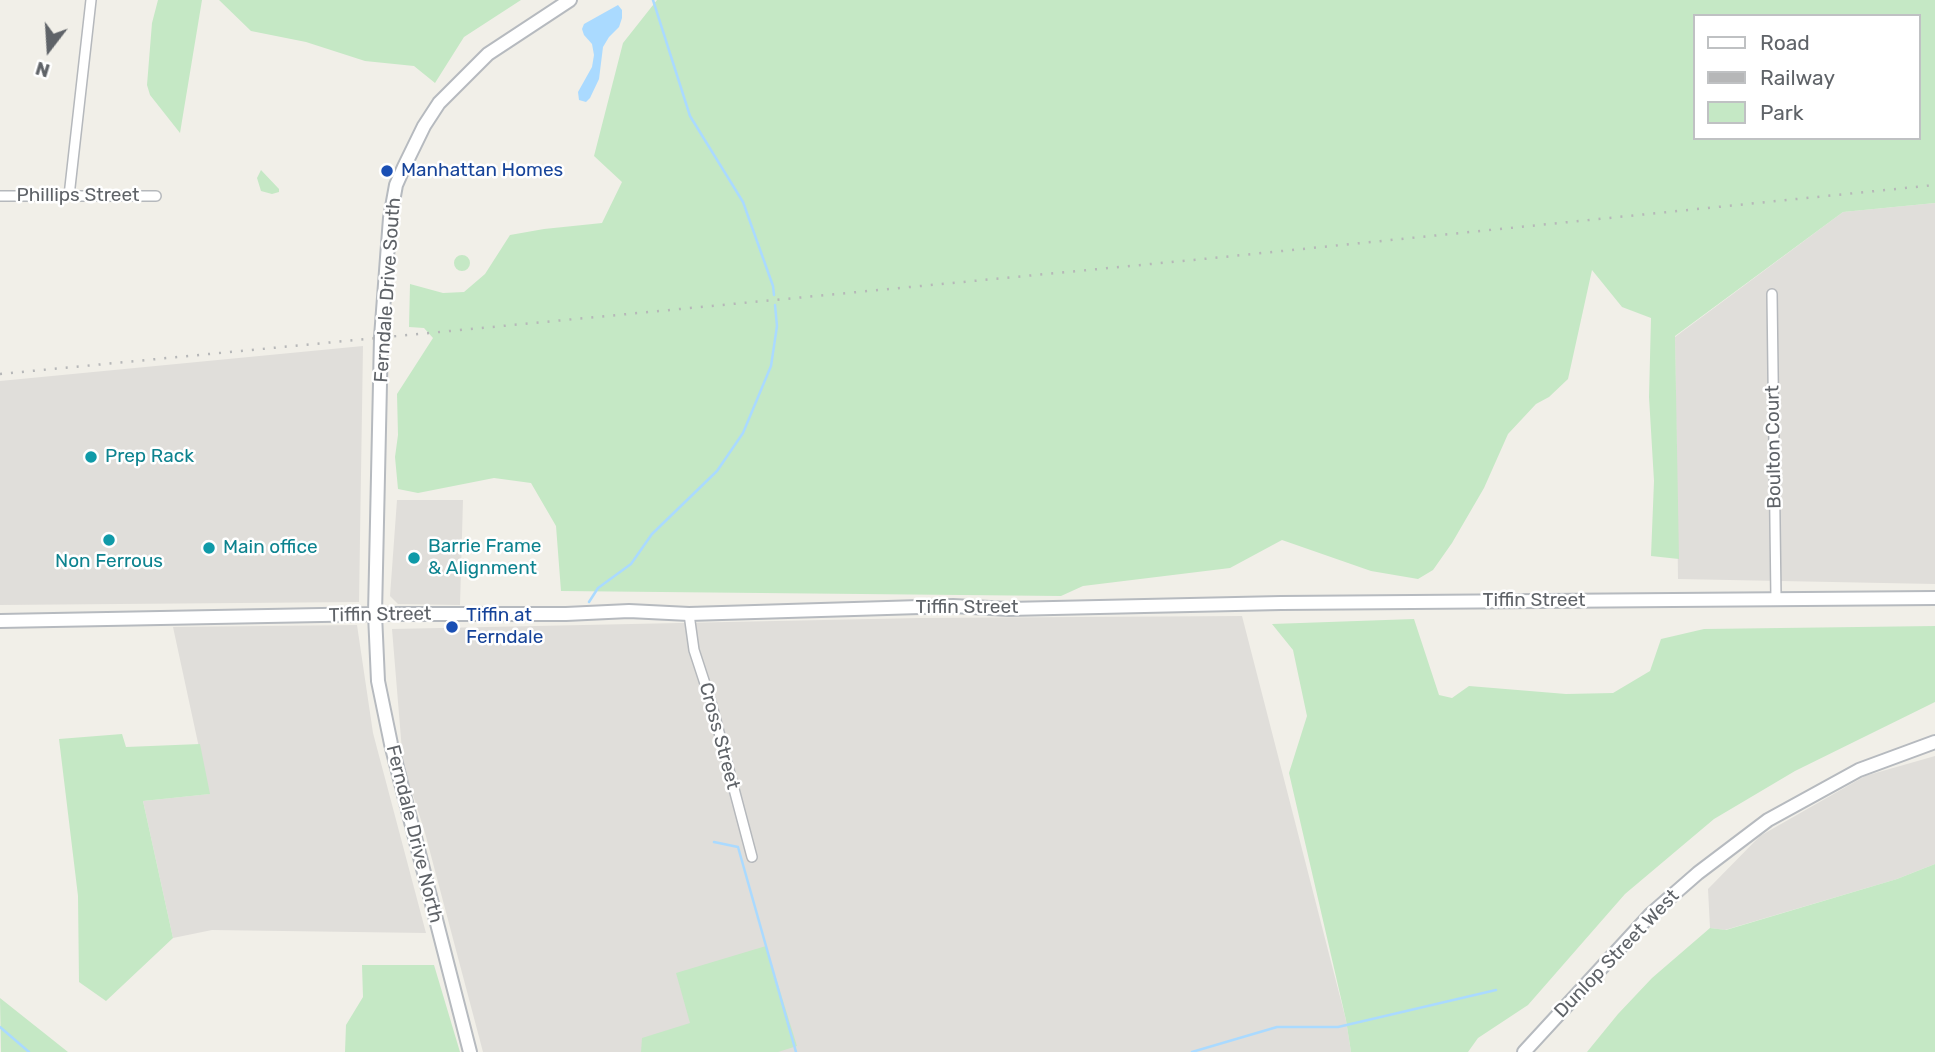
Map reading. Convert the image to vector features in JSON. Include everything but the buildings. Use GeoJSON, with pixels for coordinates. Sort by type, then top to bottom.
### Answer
{"type":"FeatureCollection","features":[{"type":"Feature","properties":{"kind":"street"},"geometry":{"type":"LineString","coordinates":[[69,196],[91,0]]}},
{"type":"Feature","properties":{"kind":"street","name":"Ferndale Drive South"},"geometry":{"type":"LineString","coordinates":[[375,614],[381,337],[390,218],[396,185],[424,127],[439,103],[488,54],[570,0]]}},
{"type":"Feature","properties":{"kind":"street","name":"Phillips Street"},"geometry":{"type":"LineString","coordinates":[[0,196],[156,196]]}},
{"type":"Feature","properties":{"kind":"street","name":"Boulton Court"},"geometry":{"type":"LineString","coordinates":[[1772,294],[1776,599]]}},
{"type":"Feature","properties":{"kind":"street","name":"Tiffin Street"},"geometry":{"type":"LineString","coordinates":[[0,621],[629,611],[689,614],[953,606],[1008,608],[1935,598]]}},
{"type":"Feature","properties":{"kind":"street","name":"Ferndale Drive North"},"geometry":{"type":"LineString","coordinates":[[375,614],[378,681],[391,744],[470,1052]]}},
{"type":"Feature","properties":{"kind":"street","name":"Cross Street"},"geometry":{"type":"LineString","coordinates":[[689,614],[694,650],[711,702],[752,858]]}},
{"type":"Feature","properties":{"kind":"street","name":"Dunlop Street West"},"geometry":{"type":"LineString","coordinates":[[1524,1052],[1651,914],[1698,873],[1768,820],[1859,770],[1935,742]]}},
{"type":"Feature","properties":{"kind":"shaded area"},"geometry":{"type":"Polygon","coordinates":[[[1935,203],[1935,584],[1678,579],[1675,337],[1843,212],[1935,203]]]}},
{"type":"Feature","properties":{"kind":"shaded area"},"geometry":{"type":"Polygon","coordinates":[[[363,346],[359,602],[0,605],[0,381],[363,346]]]}},
{"type":"Feature","properties":{"kind":"shaded area"},"geometry":{"type":"Polygon","coordinates":[[[397,500],[463,500],[460,605],[398,604],[390,596],[397,500]]]}},
{"type":"Feature","properties":{"kind":"shaded area"},"geometry":{"type":"Polygon","coordinates":[[[1242,616],[1346,1020],[1351,1052],[483,1052],[425,833],[403,763],[392,629],[919,618],[1242,616]]]}},
{"type":"Feature","properties":{"kind":"shaded area"},"geometry":{"type":"Polygon","coordinates":[[[357,625],[373,733],[426,933],[212,930],[173,938],[143,801],[209,794],[173,627],[357,625]]]}},
{"type":"Feature","properties":{"kind":"shaded area"},"geometry":{"type":"Polygon","coordinates":[[[1935,756],[1935,864],[1897,879],[1725,930],[1710,928],[1708,889],[1760,836],[1865,776],[1935,756]]]}},
{"type":"Feature","properties":{"kind":"green space"},"geometry":{"type":"Polygon","coordinates":[[[158,0],[202,0],[180,133],[150,95],[147,85],[152,23],[158,0]]]}},
{"type":"Feature","properties":{"kind":"green space"},"geometry":{"type":"Polygon","coordinates":[[[219,0],[521,0],[464,37],[435,83],[414,66],[365,61],[306,42],[251,31],[219,0]]]}},
{"type":"Feature","properties":{"kind":"green space"},"geometry":{"type":"Polygon","coordinates":[[[657,0],[1935,0],[1935,203],[1843,212],[1675,336],[1679,559],[1651,556],[1654,481],[1649,397],[1651,318],[1622,307],[1592,270],[1568,379],[1549,397],[1536,404],[1508,434],[1484,488],[1452,543],[1433,570],[1418,579],[1371,571],[1282,540],[1230,568],[1083,586],[1061,596],[561,591],[556,526],[531,483],[494,478],[418,493],[398,489],[395,457],[398,435],[397,394],[433,338],[424,328],[409,327],[410,284],[443,293],[464,292],[485,274],[510,235],[602,223],[622,182],[594,156],[623,43],[657,0]]]}},
{"type":"Feature","properties":{"kind":"green space"},"geometry":{"type":"Polygon","coordinates":[[[261,170],[279,192],[272,194],[261,191],[257,178],[261,170]]]}},
{"type":"Feature","properties":{"kind":"green space"},"geometry":{"type":"Polygon","coordinates":[[[459,255],[465,255],[470,263],[468,269],[459,271],[454,266],[454,260],[459,255]]]}},
{"type":"Feature","properties":{"kind":"green space"},"geometry":{"type":"Polygon","coordinates":[[[1414,619],[1439,695],[1452,698],[1469,686],[1566,694],[1613,693],[1650,671],[1661,639],[1704,629],[1935,626],[1935,702],[1795,771],[1714,819],[1625,894],[1528,1005],[1478,1038],[1468,1052],[1351,1052],[1289,773],[1307,716],[1293,650],[1272,624],[1414,619]]]}},
{"type":"Feature","properties":{"kind":"green space"},"geometry":{"type":"Polygon","coordinates":[[[122,734],[126,747],[200,744],[210,794],[143,801],[173,938],[106,1001],[79,982],[78,896],[59,739],[122,734]]]}},
{"type":"Feature","properties":{"kind":"green space"},"geometry":{"type":"Polygon","coordinates":[[[1935,864],[1935,1052],[1587,1052],[1652,978],[1710,928],[1726,930],[1897,879],[1935,864]]]}},
{"type":"Feature","properties":{"kind":"green space"},"geometry":{"type":"Polygon","coordinates":[[[766,946],[797,1046],[778,1052],[641,1052],[642,1038],[690,1023],[676,973],[766,946]]]}},
{"type":"Feature","properties":{"kind":"green space"},"geometry":{"type":"Polygon","coordinates":[[[362,965],[434,965],[460,1052],[345,1052],[346,1025],[363,997],[362,965]]]}},
{"type":"Feature","properties":{"kind":"green space"},"geometry":{"type":"Polygon","coordinates":[[[0,998],[68,1052],[1,1052],[0,998]]]}},
{"type":"Feature","properties":{"kind":"water"},"geometry":{"type":"Polygon","coordinates":[[[618,5],[622,10],[622,18],[619,27],[603,47],[599,79],[590,98],[586,102],[579,100],[578,92],[592,67],[594,55],[592,44],[582,29],[584,24],[618,5]]]}},
{"type":"Feature","properties":{"kind":"waterway"},"geometry":{"type":"LineString","coordinates":[[653,0],[690,116],[743,202],[774,295]]}},
{"type":"Feature","properties":{"kind":"waterway"},"geometry":{"type":"LineString","coordinates":[[589,602],[598,588],[631,564],[652,534],[717,471],[743,433],[771,366],[777,326],[775,305]]}},
{"type":"Feature","properties":{"kind":"waterway"},"geometry":{"type":"LineString","coordinates":[[714,842],[738,847],[796,1052]]}},
{"type":"Feature","properties":{"kind":"waterway"},"geometry":{"type":"LineString","coordinates":[[1192,1052],[1277,1027],[1338,1027],[1496,990]]}},
{"type":"Feature","properties":{"kind":"waterway"},"geometry":{"type":"LineString","coordinates":[[0,1027],[29,1052]]}},
{"type":"Feature","properties":{"kind":"railway"},"geometry":{"type":"LineString","coordinates":[[0,374],[1203,259],[1935,185]]}},
{"type":"Feature","properties":{"kind":"place","name":"Manhattan Homes"},"geometry":{"type":"Point","coordinates":[387,171]}},
{"type":"Feature","properties":{"kind":"place","name":"Prep Rack"},"geometry":{"type":"Point","coordinates":[91,457]}},
{"type":"Feature","properties":{"kind":"place","name":"Non Ferrous"},"geometry":{"type":"Point","coordinates":[109,540]}},
{"type":"Feature","properties":{"kind":"place","name":"Main office"},"geometry":{"type":"Point","coordinates":[209,548]}},
{"type":"Feature","properties":{"kind":"place","name":"Barrie Frame & Alignment"},"geometry":{"type":"Point","coordinates":[414,558]}},
{"type":"Feature","properties":{"kind":"place","name":"Tiffin at Ferndale"},"geometry":{"type":"Point","coordinates":[452,627]}}]}
